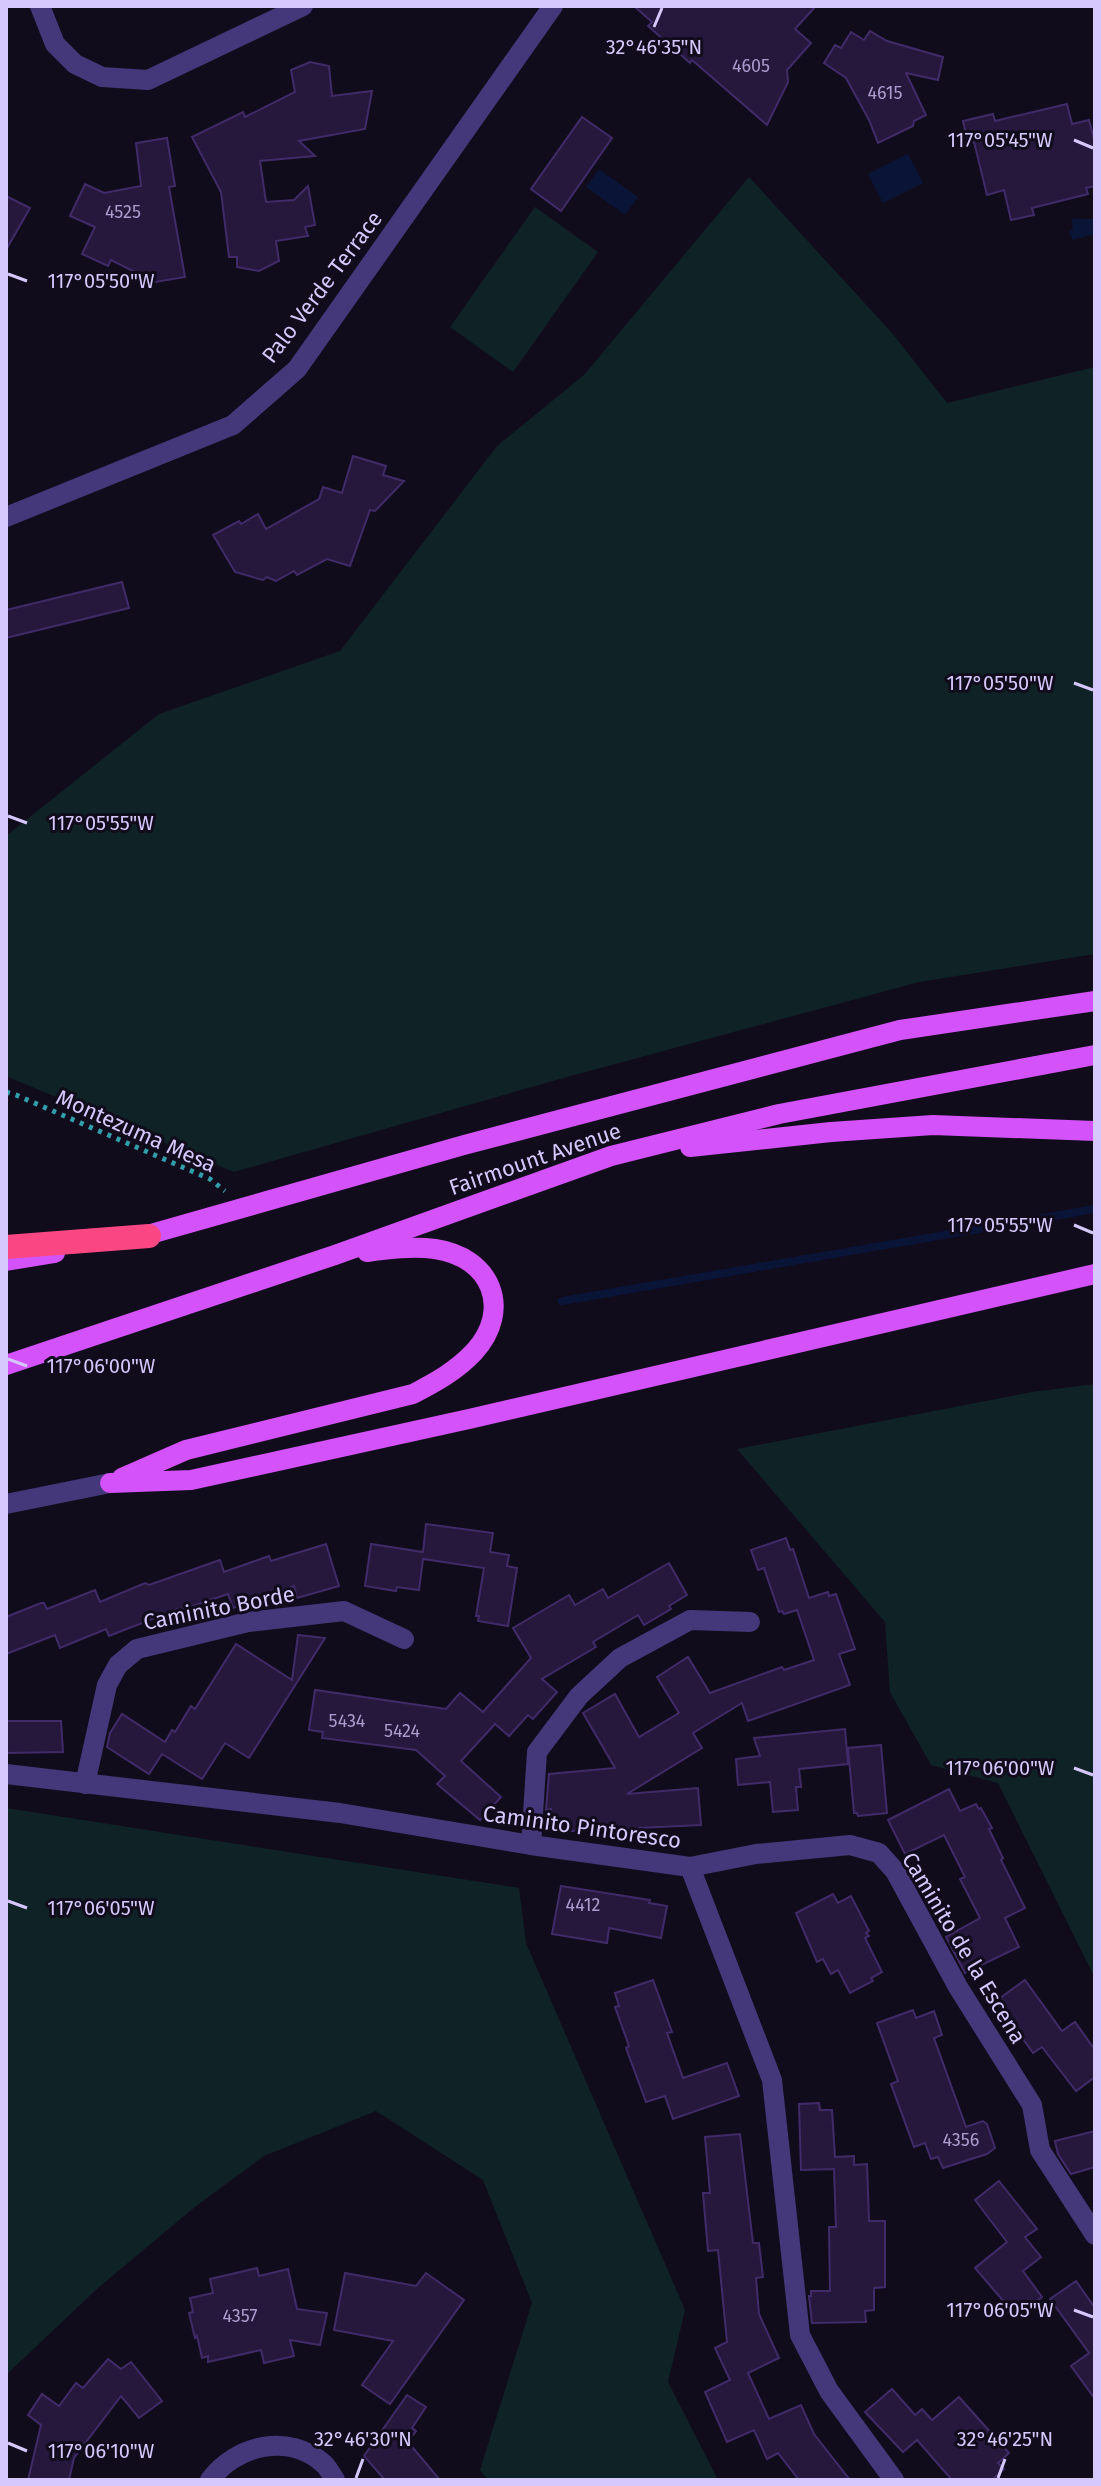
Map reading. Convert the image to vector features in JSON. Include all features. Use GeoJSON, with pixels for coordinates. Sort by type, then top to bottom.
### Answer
{"type":"FeatureCollection","features":[{"type":"Feature","properties":{"kind":"highway"},"geometry":{"type":"LineString","coordinates":[[6,1247],[149,1236]]}},
{"type":"Feature","properties":{"kind":"main road","name":"Fairmount Avenue"},"geometry":{"type":"LineString","coordinates":[[6,1261],[149,1236],[464,1145],[900,1030],[1095,1001]]}},
{"type":"Feature","properties":{"kind":"main road","name":"Fairmount Avenue"},"geometry":{"type":"LineString","coordinates":[[6,1365],[335,1255],[611,1156],[779,1114],[1095,1055]]}},
{"type":"Feature","properties":{"kind":"main road"},"geometry":{"type":"LineString","coordinates":[[611,1156],[831,1132],[933,1125],[1095,1131]]}},
{"type":"Feature","properties":{"kind":"main road"},"geometry":{"type":"LineString","coordinates":[[110,1483],[186,1450],[413,1394],[447,1376],[476,1350],[492,1319],[493,1291],[481,1269],[459,1256],[435,1249],[403,1248],[335,1255]]}},
{"type":"Feature","properties":{"kind":"main road"},"geometry":{"type":"LineString","coordinates":[[110,1483],[191,1480],[1095,1274]]}},
{"type":"Feature","properties":{"kind":"street"},"geometry":{"type":"LineString","coordinates":[[40,6],[55,44],[75,64],[102,77],[148,80],[303,6]]}},
{"type":"Feature","properties":{"kind":"street","name":"Palo Verde Terrace"},"geometry":{"type":"LineString","coordinates":[[6,517],[233,425],[297,369],[553,6]]}},
{"type":"Feature","properties":{"kind":"street"},"geometry":{"type":"LineString","coordinates":[[6,1504],[110,1483]]}},
{"type":"Feature","properties":{"kind":"street","name":"Caminito Borde"},"geometry":{"type":"LineString","coordinates":[[85,1784],[107,1685],[118,1665],[137,1649],[248,1622],[344,1611],[404,1639]]}},
{"type":"Feature","properties":{"kind":"street"},"geometry":{"type":"LineString","coordinates":[[531,1845],[537,1752],[579,1696],[620,1658],[690,1620],[750,1622]]}},
{"type":"Feature","properties":{"kind":"street","name":"Caminito Pintoresco"},"geometry":{"type":"LineString","coordinates":[[6,1774],[340,1813],[531,1845],[690,1867],[772,2080],[800,2335],[829,2391],[894,2480]]}},
{"type":"Feature","properties":{"kind":"street","name":"Caminito de la Escena"},"geometry":{"type":"LineString","coordinates":[[690,1867],[756,1854],[850,1845],[879,1853],[895,1871],[958,1987],[1032,2105],[1040,2150],[1095,2235]]}},
{"type":"Feature","properties":{"kind":"street"},"geometry":{"type":"LineString","coordinates":[[210,2480],[219,2468],[243,2452],[270,2445],[298,2450],[324,2464],[335,2480]]}},
{"type":"Feature","properties":{"kind":"path","name":"Montezuma Mesa"},"geometry":{"type":"LineString","coordinates":[[6,1092],[210,1179],[248,1208]]}},
{"type":"Feature","properties":{"kind":"green space"},"geometry":{"type":"Polygon","coordinates":[[[749,177],[892,333],[947,403],[1095,367],[1095,954],[919,982],[556,1080],[234,1172],[6,1076],[6,836],[159,714],[340,651],[497,446],[584,375],[749,177]]]}},
{"type":"Feature","properties":{"kind":"green space"},"geometry":{"type":"Polygon","coordinates":[[[535,207],[598,252],[513,372],[450,327],[535,207]]]}},
{"type":"Feature","properties":{"kind":"green space"},"geometry":{"type":"Polygon","coordinates":[[[1095,1384],[1095,1978],[998,1783],[931,1765],[890,1692],[885,1622],[737,1449],[1032,1392],[1095,1384]]]}},
{"type":"Feature","properties":{"kind":"green space"},"geometry":{"type":"Polygon","coordinates":[[[6,1808],[519,1888],[526,1943],[685,2310],[668,2382],[717,2478],[722,2480],[488,2480],[480,2470],[532,2303],[483,2180],[376,2111],[264,2156],[196,2206],[98,2288],[6,2375],[6,1808]]]}},
{"type":"Feature","properties":{"kind":"water"},"geometry":{"type":"Polygon","coordinates":[[[908,154],[923,183],[883,203],[868,174],[908,154]]]}},
{"type":"Feature","properties":{"kind":"water"},"geometry":{"type":"Polygon","coordinates":[[[599,169],[638,197],[625,215],[586,187],[599,169]]]}},
{"type":"Feature","properties":{"kind":"water"},"geometry":{"type":"Polygon","coordinates":[[[1072,219],[1095,219],[1095,234],[1073,240],[1069,232],[1073,229],[1072,219]]]}},
{"type":"Feature","properties":{"kind":"building"},"geometry":{"type":"Polygon","coordinates":[[[634,6],[816,6],[795,29],[811,43],[787,70],[788,82],[767,125],[648,26],[652,22],[634,6]]]}},
{"type":"Feature","properties":{"kind":"building"},"geometry":{"type":"Polygon","coordinates":[[[870,31],[887,41],[943,57],[938,80],[906,73],[926,115],[914,121],[913,126],[878,143],[846,78],[824,63],[835,45],[841,48],[851,32],[864,40],[870,31]]]}},
{"type":"Feature","properties":{"kind":"building"},"geometry":{"type":"Polygon","coordinates":[[[310,62],[329,66],[332,96],[372,91],[365,129],[299,141],[315,156],[260,161],[266,202],[294,200],[308,186],[315,225],[305,227],[308,236],[276,241],[279,261],[259,271],[237,267],[237,257],[229,257],[221,192],[192,137],[243,112],[245,117],[295,92],[291,70],[310,62]]]}},
{"type":"Feature","properties":{"kind":"building"},"geometry":{"type":"Polygon","coordinates":[[[1067,104],[1072,124],[1089,120],[1095,143],[1095,186],[1086,188],[1088,194],[1032,208],[1034,215],[1011,220],[1004,190],[987,195],[974,142],[968,144],[963,121],[993,114],[995,121],[1067,104]]]}},
{"type":"Feature","properties":{"kind":"building"},"geometry":{"type":"Polygon","coordinates":[[[582,117],[612,138],[561,211],[531,189],[582,117]]]}},
{"type":"Feature","properties":{"kind":"building"},"geometry":{"type":"Polygon","coordinates":[[[167,138],[175,186],[169,187],[185,277],[155,282],[111,260],[108,266],[82,254],[95,227],[70,216],[85,184],[104,193],[141,186],[136,143],[167,138]]]}},
{"type":"Feature","properties":{"kind":"building"},"geometry":{"type":"Polygon","coordinates":[[[6,196],[30,208],[6,250],[6,196]]]}},
{"type":"Feature","properties":{"kind":"building"},"geometry":{"type":"Polygon","coordinates":[[[353,456],[386,466],[383,475],[404,481],[375,511],[370,510],[350,566],[327,559],[297,575],[294,571],[276,581],[235,572],[213,535],[258,514],[266,529],[319,499],[323,487],[342,493],[353,456]]]}},
{"type":"Feature","properties":{"kind":"building"},"geometry":{"type":"Polygon","coordinates":[[[122,582],[129,608],[6,638],[6,610],[122,582]]]}},
{"type":"Feature","properties":{"kind":"building"},"geometry":{"type":"Polygon","coordinates":[[[426,1524],[493,1533],[490,1552],[509,1555],[507,1566],[517,1568],[508,1626],[478,1621],[479,1616],[476,1616],[484,1568],[423,1559],[419,1590],[397,1587],[396,1591],[365,1586],[371,1544],[423,1552],[426,1524]]]}},
{"type":"Feature","properties":{"kind":"building"},"geometry":{"type":"Polygon","coordinates":[[[786,1538],[790,1550],[793,1549],[809,1598],[828,1592],[829,1596],[836,1594],[855,1649],[839,1654],[850,1685],[748,1721],[742,1703],[693,1733],[702,1748],[627,1794],[698,1788],[701,1825],[552,1832],[551,1809],[546,1810],[549,1774],[615,1768],[583,1713],[615,1694],[639,1737],[679,1713],[657,1677],[688,1657],[710,1693],[782,1667],[784,1670],[814,1660],[797,1610],[784,1614],[779,1612],[764,1568],[758,1570],[751,1550],[786,1538]]]}},
{"type":"Feature","properties":{"kind":"building"},"geometry":{"type":"Polygon","coordinates":[[[326,1544],[339,1586],[297,1598],[294,1586],[233,1608],[228,1594],[178,1609],[109,1636],[106,1629],[60,1648],[55,1635],[6,1654],[6,1617],[41,1603],[47,1609],[95,1590],[100,1602],[145,1583],[149,1585],[220,1560],[224,1572],[269,1556],[271,1561],[326,1544]]]}},
{"type":"Feature","properties":{"kind":"building"},"geometry":{"type":"Polygon","coordinates":[[[669,1563],[687,1595],[644,1625],[638,1615],[593,1642],[596,1647],[542,1679],[557,1692],[533,1719],[528,1715],[509,1736],[495,1724],[461,1761],[501,1797],[480,1820],[437,1784],[445,1776],[416,1750],[322,1738],[323,1732],[309,1730],[315,1690],[446,1709],[460,1693],[483,1712],[531,1658],[513,1628],[569,1595],[575,1605],[603,1589],[608,1598],[669,1563]]]}},
{"type":"Feature","properties":{"kind":"building"},"geometry":{"type":"Polygon","coordinates":[[[298,1635],[325,1638],[249,1758],[225,1743],[202,1779],[162,1754],[149,1774],[107,1747],[110,1733],[122,1714],[165,1742],[191,1706],[195,1709],[236,1644],[292,1680],[298,1635]]]}},
{"type":"Feature","properties":{"kind":"building"},"geometry":{"type":"Polygon","coordinates":[[[6,1721],[61,1721],[63,1752],[6,1753],[6,1721]]]}},
{"type":"Feature","properties":{"kind":"building"},"geometry":{"type":"Polygon","coordinates":[[[845,1729],[848,1764],[799,1769],[801,1787],[796,1787],[798,1810],[773,1812],[770,1782],[738,1785],[736,1759],[760,1756],[754,1738],[845,1729]]]}},
{"type":"Feature","properties":{"kind":"building"},"geometry":{"type":"Polygon","coordinates":[[[881,1745],[887,1813],[858,1816],[854,1813],[848,1748],[881,1745]]]}},
{"type":"Feature","properties":{"kind":"building"},"geometry":{"type":"Polygon","coordinates":[[[949,1789],[960,1811],[976,1804],[981,1808],[992,1828],[989,1829],[1003,1858],[1001,1860],[1025,1908],[1005,1918],[1019,1947],[965,1973],[946,1937],[980,1918],[960,1879],[965,1877],[944,1835],[905,1854],[888,1820],[949,1789]]]}},
{"type":"Feature","properties":{"kind":"building"},"geometry":{"type":"Polygon","coordinates":[[[561,1886],[650,1900],[649,1903],[667,1906],[661,1938],[609,1928],[607,1943],[552,1934],[561,1886]]]}},
{"type":"Feature","properties":{"kind":"building"},"geometry":{"type":"Polygon","coordinates":[[[833,1894],[838,1903],[851,1896],[869,1931],[866,1933],[869,1936],[865,1938],[882,1972],[871,1978],[873,1981],[850,1993],[838,1970],[831,1974],[823,1959],[817,1962],[796,1913],[833,1894]]]}},
{"type":"Feature","properties":{"kind":"building"},"geometry":{"type":"Polygon","coordinates":[[[653,1980],[672,2032],[667,2033],[683,2078],[727,2063],[739,2096],[673,2119],[665,2096],[646,2102],[626,2048],[629,2046],[615,2007],[619,2006],[615,1993],[653,1980]]]}},
{"type":"Feature","properties":{"kind":"building"},"geometry":{"type":"Polygon","coordinates":[[[1025,1980],[1062,2031],[1075,2022],[1095,2050],[1095,2077],[1076,2091],[1042,2047],[1033,2053],[996,2001],[1025,1980]]]}},
{"type":"Feature","properties":{"kind":"building"},"geometry":{"type":"Polygon","coordinates":[[[913,2010],[916,2018],[934,2011],[942,2035],[934,2038],[966,2127],[983,2121],[987,2124],[995,2148],[987,2154],[943,2168],[938,2157],[931,2159],[925,2143],[914,2147],[891,2084],[898,2081],[877,2023],[913,2010]]]}},
{"type":"Feature","properties":{"kind":"building"},"geometry":{"type":"Polygon","coordinates":[[[819,2103],[820,2110],[832,2110],[835,2157],[854,2156],[854,2165],[867,2164],[869,2221],[885,2221],[885,2287],[874,2288],[874,2310],[865,2311],[866,2322],[812,2323],[811,2291],[830,2291],[829,2227],[836,2227],[834,2169],[801,2170],[799,2104],[819,2103]]]}},
{"type":"Feature","properties":{"kind":"building"},"geometry":{"type":"Polygon","coordinates":[[[1095,2131],[1095,2167],[1071,2174],[1058,2154],[1055,2141],[1095,2131]]]}},
{"type":"Feature","properties":{"kind":"building"},"geometry":{"type":"Polygon","coordinates":[[[740,2134],[753,2243],[759,2243],[763,2277],[756,2278],[759,2314],[779,2358],[748,2373],[769,2419],[801,2405],[814,2434],[850,2480],[799,2480],[778,2453],[767,2459],[754,2430],[727,2442],[705,2392],[730,2380],[715,2348],[727,2342],[718,2250],[708,2251],[703,2193],[710,2193],[705,2137],[740,2134]]]}},
{"type":"Feature","properties":{"kind":"building"},"geometry":{"type":"Polygon","coordinates":[[[999,2181],[1037,2229],[1025,2237],[1041,2257],[1023,2271],[1042,2297],[1017,2317],[975,2268],[1007,2242],[975,2200],[999,2181]]]}},
{"type":"Feature","properties":{"kind":"building"},"geometry":{"type":"Polygon","coordinates":[[[257,2268],[259,2276],[288,2269],[297,2309],[327,2313],[320,2345],[290,2340],[294,2356],[264,2363],[261,2350],[208,2362],[208,2356],[202,2358],[197,2336],[195,2338],[189,2313],[193,2312],[190,2298],[213,2293],[210,2279],[257,2268]]]}},
{"type":"Feature","properties":{"kind":"building"},"geometry":{"type":"Polygon","coordinates":[[[345,2273],[416,2286],[426,2273],[464,2300],[390,2404],[362,2385],[393,2341],[334,2330],[345,2273]]]}},
{"type":"Feature","properties":{"kind":"building"},"geometry":{"type":"Polygon","coordinates":[[[1076,2281],[1095,2308],[1095,2399],[1071,2366],[1089,2353],[1050,2299],[1076,2281]]]}},
{"type":"Feature","properties":{"kind":"building"},"geometry":{"type":"Polygon","coordinates":[[[108,2359],[121,2369],[131,2362],[162,2401],[139,2418],[121,2396],[74,2458],[69,2480],[28,2480],[41,2425],[28,2415],[42,2394],[59,2406],[76,2383],[83,2388],[108,2359]]]}},
{"type":"Feature","properties":{"kind":"building"},"geometry":{"type":"Polygon","coordinates":[[[892,2389],[915,2415],[922,2409],[932,2420],[959,2397],[1009,2453],[998,2463],[1004,2469],[992,2480],[952,2480],[917,2440],[903,2452],[865,2412],[892,2389]]]}},
{"type":"Feature","properties":{"kind":"building"},"geometry":{"type":"Polygon","coordinates":[[[407,2395],[426,2407],[412,2428],[416,2431],[408,2442],[440,2480],[385,2480],[364,2456],[407,2395]]]}},
{"type":"Feature","properties":{"kind":"waterway"},"geometry":{"type":"LineString","coordinates":[[562,1301],[1095,1209]]}}]}
